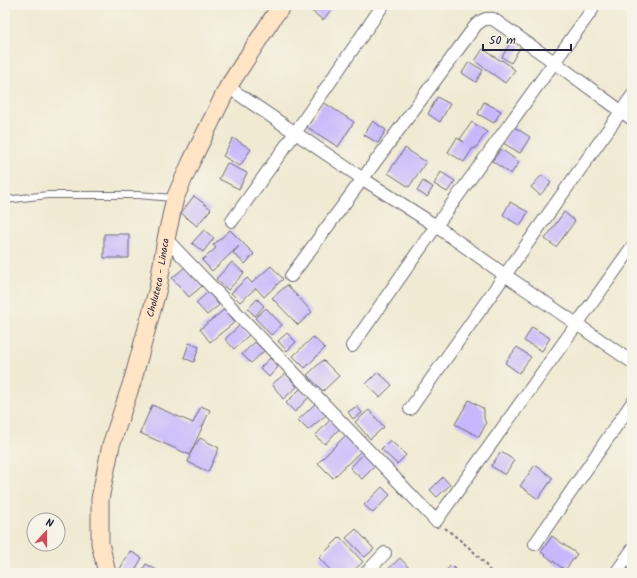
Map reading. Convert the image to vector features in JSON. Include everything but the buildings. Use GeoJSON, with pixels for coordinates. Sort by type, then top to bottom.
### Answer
{"type":"FeatureCollection","features":[{"type":"Feature","properties":{"kind":"street","name":"Choluteca - Linaca"},"geometry":{"type":"LineString","coordinates":[[107,573],[100,543],[100,499],[111,445],[158,288],[166,239],[175,198],[228,87],[274,16],[283,5]]}},
{"type":"Feature","properties":{"kind":"street"},"geometry":{"type":"LineString","coordinates":[[232,221],[295,133],[383,5]]}},
{"type":"Feature","properties":{"kind":"street"},"geometry":{"type":"LineString","coordinates":[[352,346],[436,226],[592,10]]}},
{"type":"Feature","properties":{"kind":"street"},"geometry":{"type":"LineString","coordinates":[[291,276],[476,25],[486,18],[493,19],[632,119]]}},
{"type":"Feature","properties":{"kind":"street"},"geometry":{"type":"LineString","coordinates":[[228,87],[363,179],[436,226],[632,362]]}},
{"type":"Feature","properties":{"kind":"street"},"geometry":{"type":"LineString","coordinates":[[410,409],[632,96]]}},
{"type":"Feature","properties":{"kind":"street"},"geometry":{"type":"LineString","coordinates":[[166,239],[436,522],[632,247]]}},
{"type":"Feature","properties":{"kind":"street"},"geometry":{"type":"LineString","coordinates":[[535,544],[632,403]]}},
{"type":"Feature","properties":{"kind":"street"},"geometry":{"type":"LineString","coordinates":[[616,573],[632,550]]}},
{"type":"Feature","properties":{"kind":"street"},"geometry":{"type":"LineString","coordinates":[[366,573],[386,553]]}},
{"type":"Feature","properties":{"kind":"lane"},"geometry":{"type":"LineString","coordinates":[[5,200],[48,195],[138,195],[175,198]]}},
{"type":"Feature","properties":{"kind":"path"},"geometry":{"type":"LineString","coordinates":[[436,522],[472,550],[491,573]]}}]}
